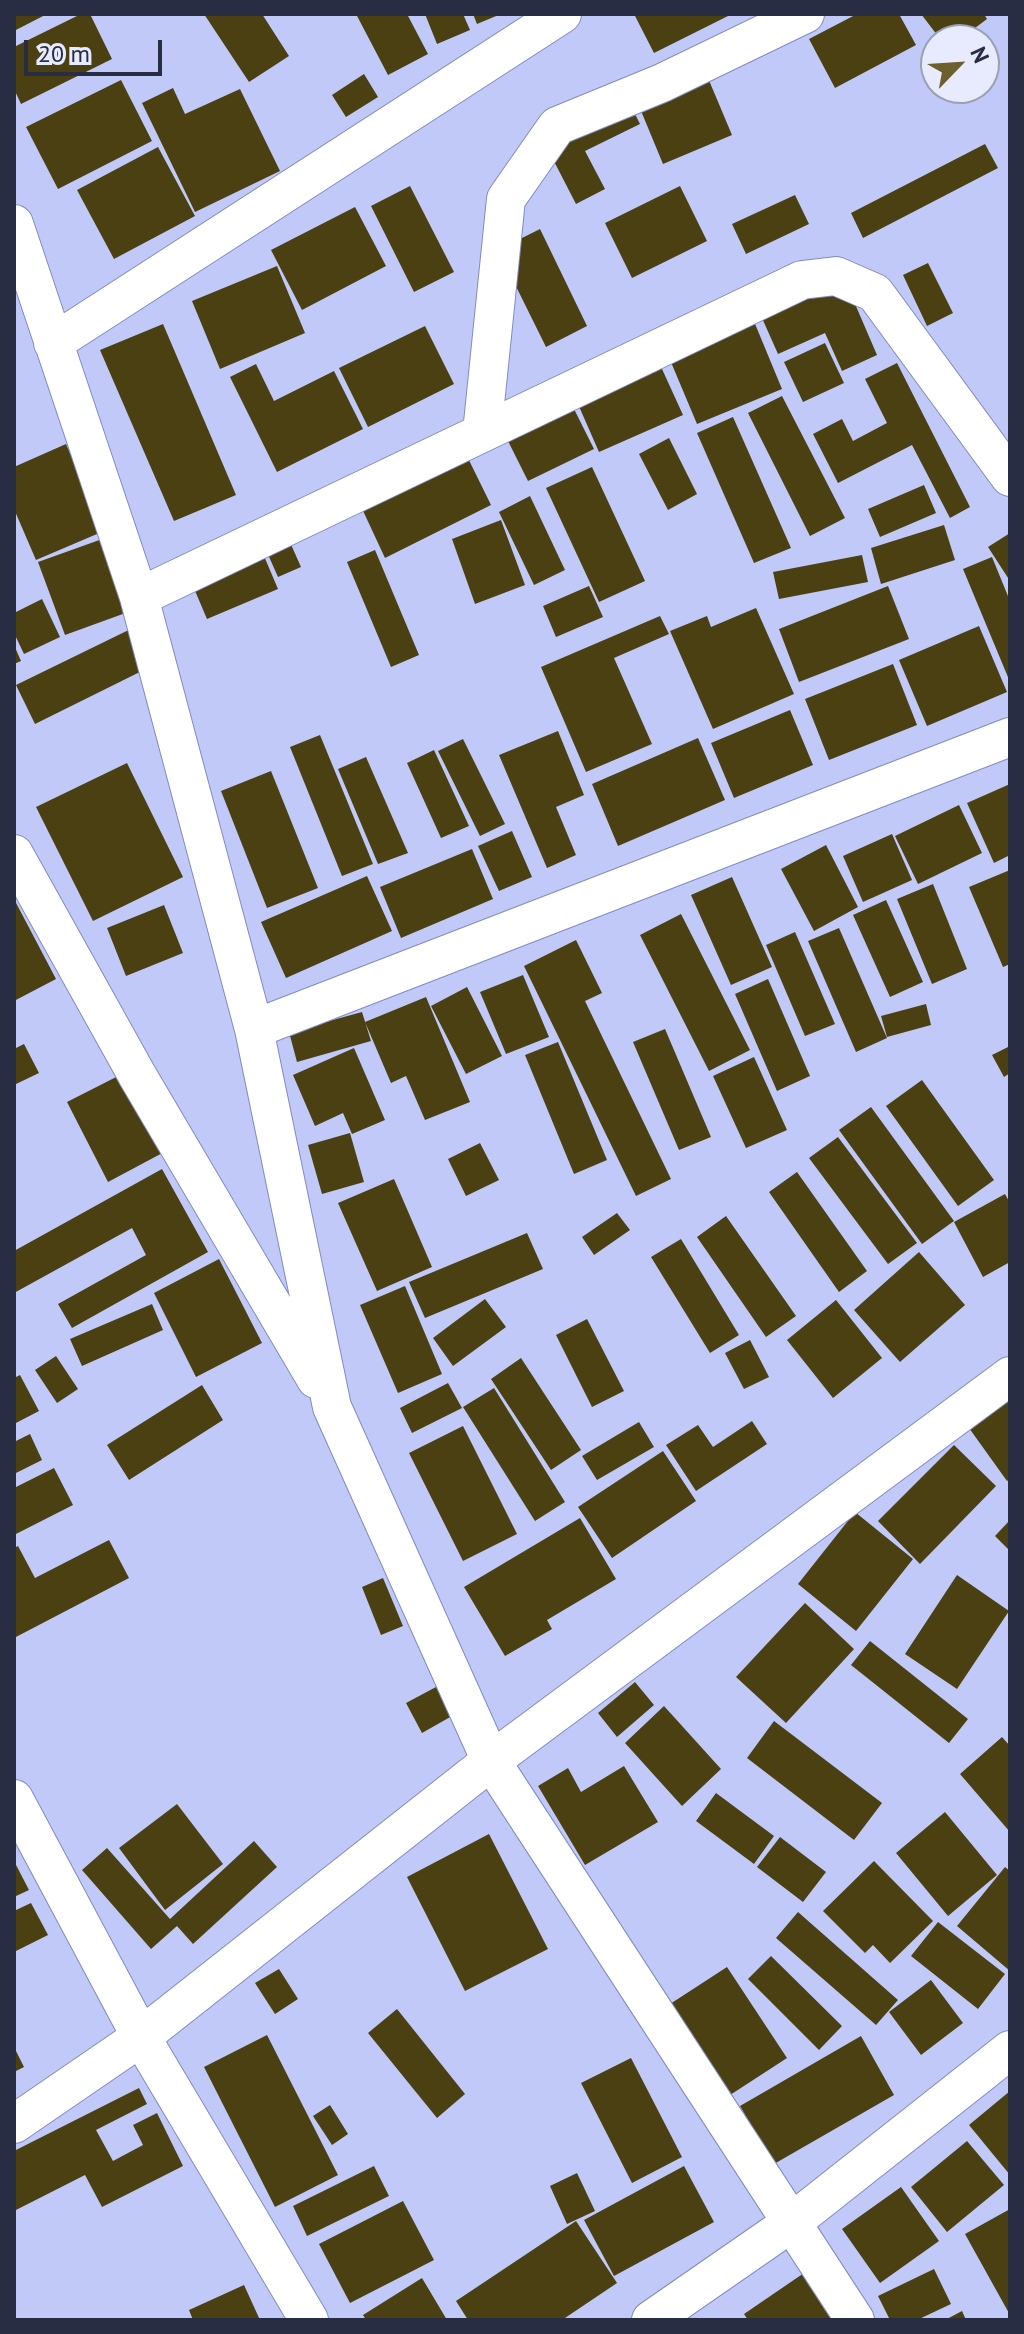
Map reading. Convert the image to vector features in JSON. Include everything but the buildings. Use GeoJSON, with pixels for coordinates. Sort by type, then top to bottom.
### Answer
{"type":"FeatureCollection","features":[{"type":"Feature","properties":{"kind":"street"},"geometry":{"type":"LineString","coordinates":[[53,343],[562,14]]}},
{"type":"Feature","properties":{"kind":"street"},"geometry":{"type":"LineString","coordinates":[[482,433],[506,199],[557,126],[662,83],[805,14]]}},
{"type":"Feature","properties":{"kind":"street"},"geometry":{"type":"LineString","coordinates":[[14,224],[139,597],[254,1029],[332,1407]]}},
{"type":"Feature","properties":{"kind":"street"},"geometry":{"type":"LineString","coordinates":[[139,597],[802,280],[836,276],[875,293],[1010,477]]}},
{"type":"Feature","properties":{"kind":"street"},"geometry":{"type":"LineString","coordinates":[[254,1029],[1010,737]]}},
{"type":"Feature","properties":{"kind":"street"},"geometry":{"type":"LineString","coordinates":[[14,854],[137,1075],[332,1407],[491,1761],[855,2320]]}},
{"type":"Feature","properties":{"kind":"street"},"geometry":{"type":"LineString","coordinates":[[14,2124],[141,2037],[491,1761],[1010,1376]]}},
{"type":"Feature","properties":{"kind":"street"},"geometry":{"type":"LineString","coordinates":[[14,1799],[141,2037],[309,2320]]}},
{"type":"Feature","properties":{"kind":"street"},"geometry":{"type":"LineString","coordinates":[[651,2320],[791,2223],[1010,2050]]}}]}
